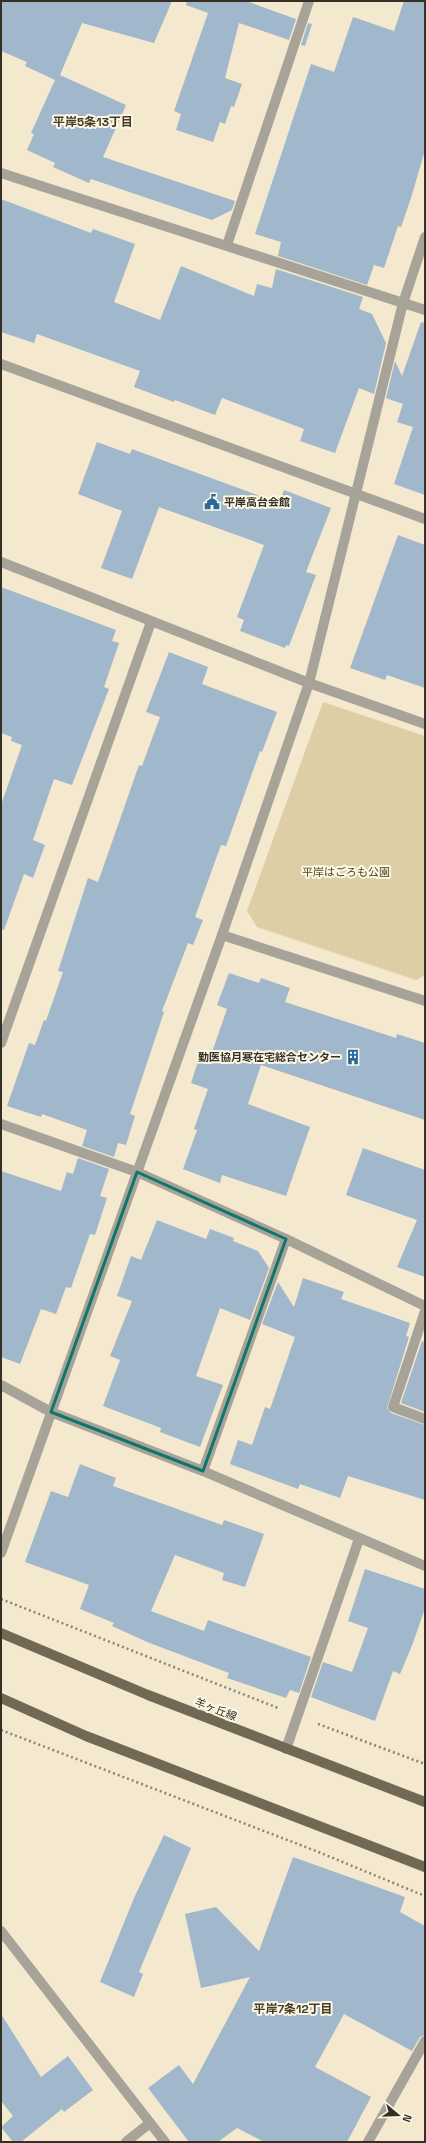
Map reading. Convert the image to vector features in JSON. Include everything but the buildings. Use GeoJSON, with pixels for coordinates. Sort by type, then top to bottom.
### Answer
{"type":"FeatureCollection","features":[{"type":"Feature","properties":{"kind":"main road","name":"羊ヶ丘線"},"geometry":{"type":"LineString","coordinates":[[1,1633],[148,1695],[425,1802]]}},
{"type":"Feature","properties":{"kind":"main road"},"geometry":{"type":"LineString","coordinates":[[1,1698],[86,1736],[425,1867]]}},
{"type":"Feature","properties":{"kind":"street"},"geometry":{"type":"LineString","coordinates":[[227,245],[309,1]]}},
{"type":"Feature","properties":{"kind":"street"},"geometry":{"type":"LineString","coordinates":[[1,173],[425,310]]}},
{"type":"Feature","properties":{"kind":"street"},"geometry":{"type":"LineString","coordinates":[[1,1553],[222,935],[309,682],[403,303],[425,237]]}},
{"type":"Feature","properties":{"kind":"street"},"geometry":{"type":"LineString","coordinates":[[1,364],[425,519]]}},
{"type":"Feature","properties":{"kind":"street"},"geometry":{"type":"LineString","coordinates":[[1,562],[151,622],[425,724]]}},
{"type":"Feature","properties":{"kind":"street"},"geometry":{"type":"LineString","coordinates":[[1,1043],[151,622]]}},
{"type":"Feature","properties":{"kind":"street"},"geometry":{"type":"LineString","coordinates":[[222,935],[425,1001]]}},
{"type":"Feature","properties":{"kind":"street"},"geometry":{"type":"LineString","coordinates":[[1,1124],[137,1172],[286,1239],[425,1306]]}},
{"type":"Feature","properties":{"kind":"street"},"geometry":{"type":"LineString","coordinates":[[203,1471],[286,1239]]}},
{"type":"Feature","properties":{"kind":"street"},"geometry":{"type":"LineString","coordinates":[[425,1310],[393,1407],[425,1420]]}},
{"type":"Feature","properties":{"kind":"street"},"geometry":{"type":"LineString","coordinates":[[1,1385],[51,1412],[203,1471],[425,1566]]}},
{"type":"Feature","properties":{"kind":"street"},"geometry":{"type":"LineString","coordinates":[[286,1749],[359,1539]]}},
{"type":"Feature","properties":{"kind":"street"},"geometry":{"type":"LineString","coordinates":[[1,1931],[165,2142]]}},
{"type":"Feature","properties":{"kind":"street"},"geometry":{"type":"LineString","coordinates":[[368,2142],[425,2041]]}},
{"type":"Feature","properties":{"kind":"street"},"geometry":{"type":"LineString","coordinates":[[126,2142],[150,2123]]}},
{"type":"Feature","properties":{"kind":"path"},"geometry":{"type":"LineString","coordinates":[[1,1598],[298,1716],[425,1764]]}},
{"type":"Feature","properties":{"kind":"path"},"geometry":{"type":"LineString","coordinates":[[1,1730],[316,1851],[425,1896]]}},
{"type":"Feature","properties":{"kind":"highlighted area"},"geometry":{"type":"Polygon","coordinates":[[[137,1172],[286,1239],[203,1471],[51,1412],[137,1172]]]}},
{"type":"Feature","properties":{"kind":"green space","name":"平岸はごろも公園"},"geometry":{"type":"Polygon","coordinates":[[[323,702],[425,736],[425,975],[416,980],[257,927],[247,911],[323,702]]]}},
{"type":"Feature","properties":{"kind":"place","name":"平岸高台会館"},"geometry":{"type":"Point","coordinates":[212,502]}},
{"type":"Feature","properties":{"kind":"place","name":"勤医協月寒在宅総合センター"},"geometry":{"type":"Point","coordinates":[353,1057]}},
{"type":"Feature","properties":{"kind":"district","name":"平岸5条13丁目"},"geometry":{"type":"Point","coordinates":[93,122]}},
{"type":"Feature","properties":{"kind":"district","name":"平岸7条12丁目"},"geometry":{"type":"Point","coordinates":[293,2009]}}]}
